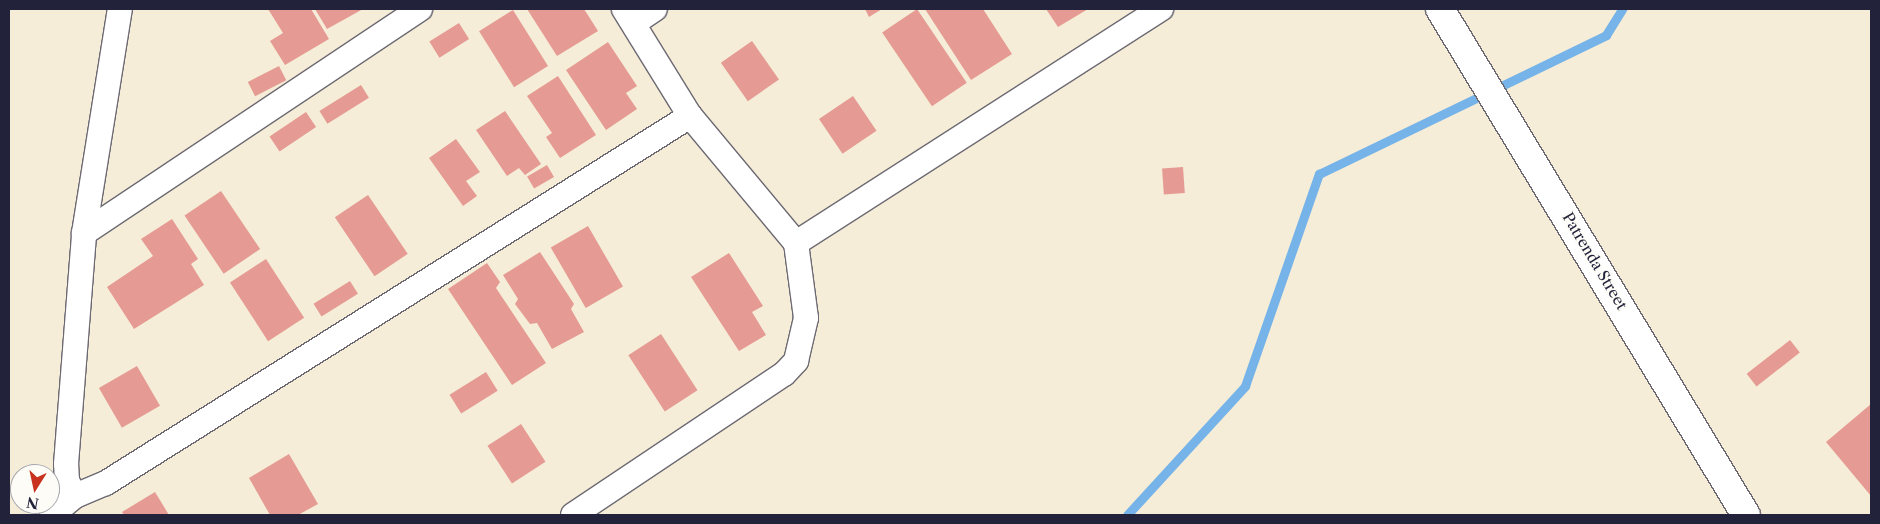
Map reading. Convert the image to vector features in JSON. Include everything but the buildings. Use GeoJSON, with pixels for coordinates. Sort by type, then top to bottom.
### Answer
{"type":"FeatureCollection","features":[{"type":"Feature","properties":{"kind":"street"},"geometry":{"type":"LineString","coordinates":[[75,496],[67,481],[66,464],[84,233],[120,9]]}},
{"type":"Feature","properties":{"kind":"street"},"geometry":{"type":"LineString","coordinates":[[84,233],[420,9]]}},
{"type":"Feature","properties":{"kind":"street"},"geometry":{"type":"LineString","coordinates":[[573,515],[784,374],[796,361],[806,318],[796,243],[690,116],[629,16],[655,9]]}},
{"type":"Feature","properties":{"kind":"street"},"geometry":{"type":"LineString","coordinates":[[796,243],[1161,9]]}},
{"type":"Feature","properties":{"kind":"street","name":"Patrenda Street"},"geometry":{"type":"LineString","coordinates":[[1440,9],[1516,130],[1746,515]]}},
{"type":"Feature","properties":{"kind":"street"},"geometry":{"type":"LineString","coordinates":[[52,515],[75,496],[106,483],[690,116]]}},
{"type":"Feature","properties":{"kind":"waterway"},"geometry":{"type":"LineString","coordinates":[[1127,515],[1245,386],[1319,174],[1606,35],[1622,9]]}}]}
